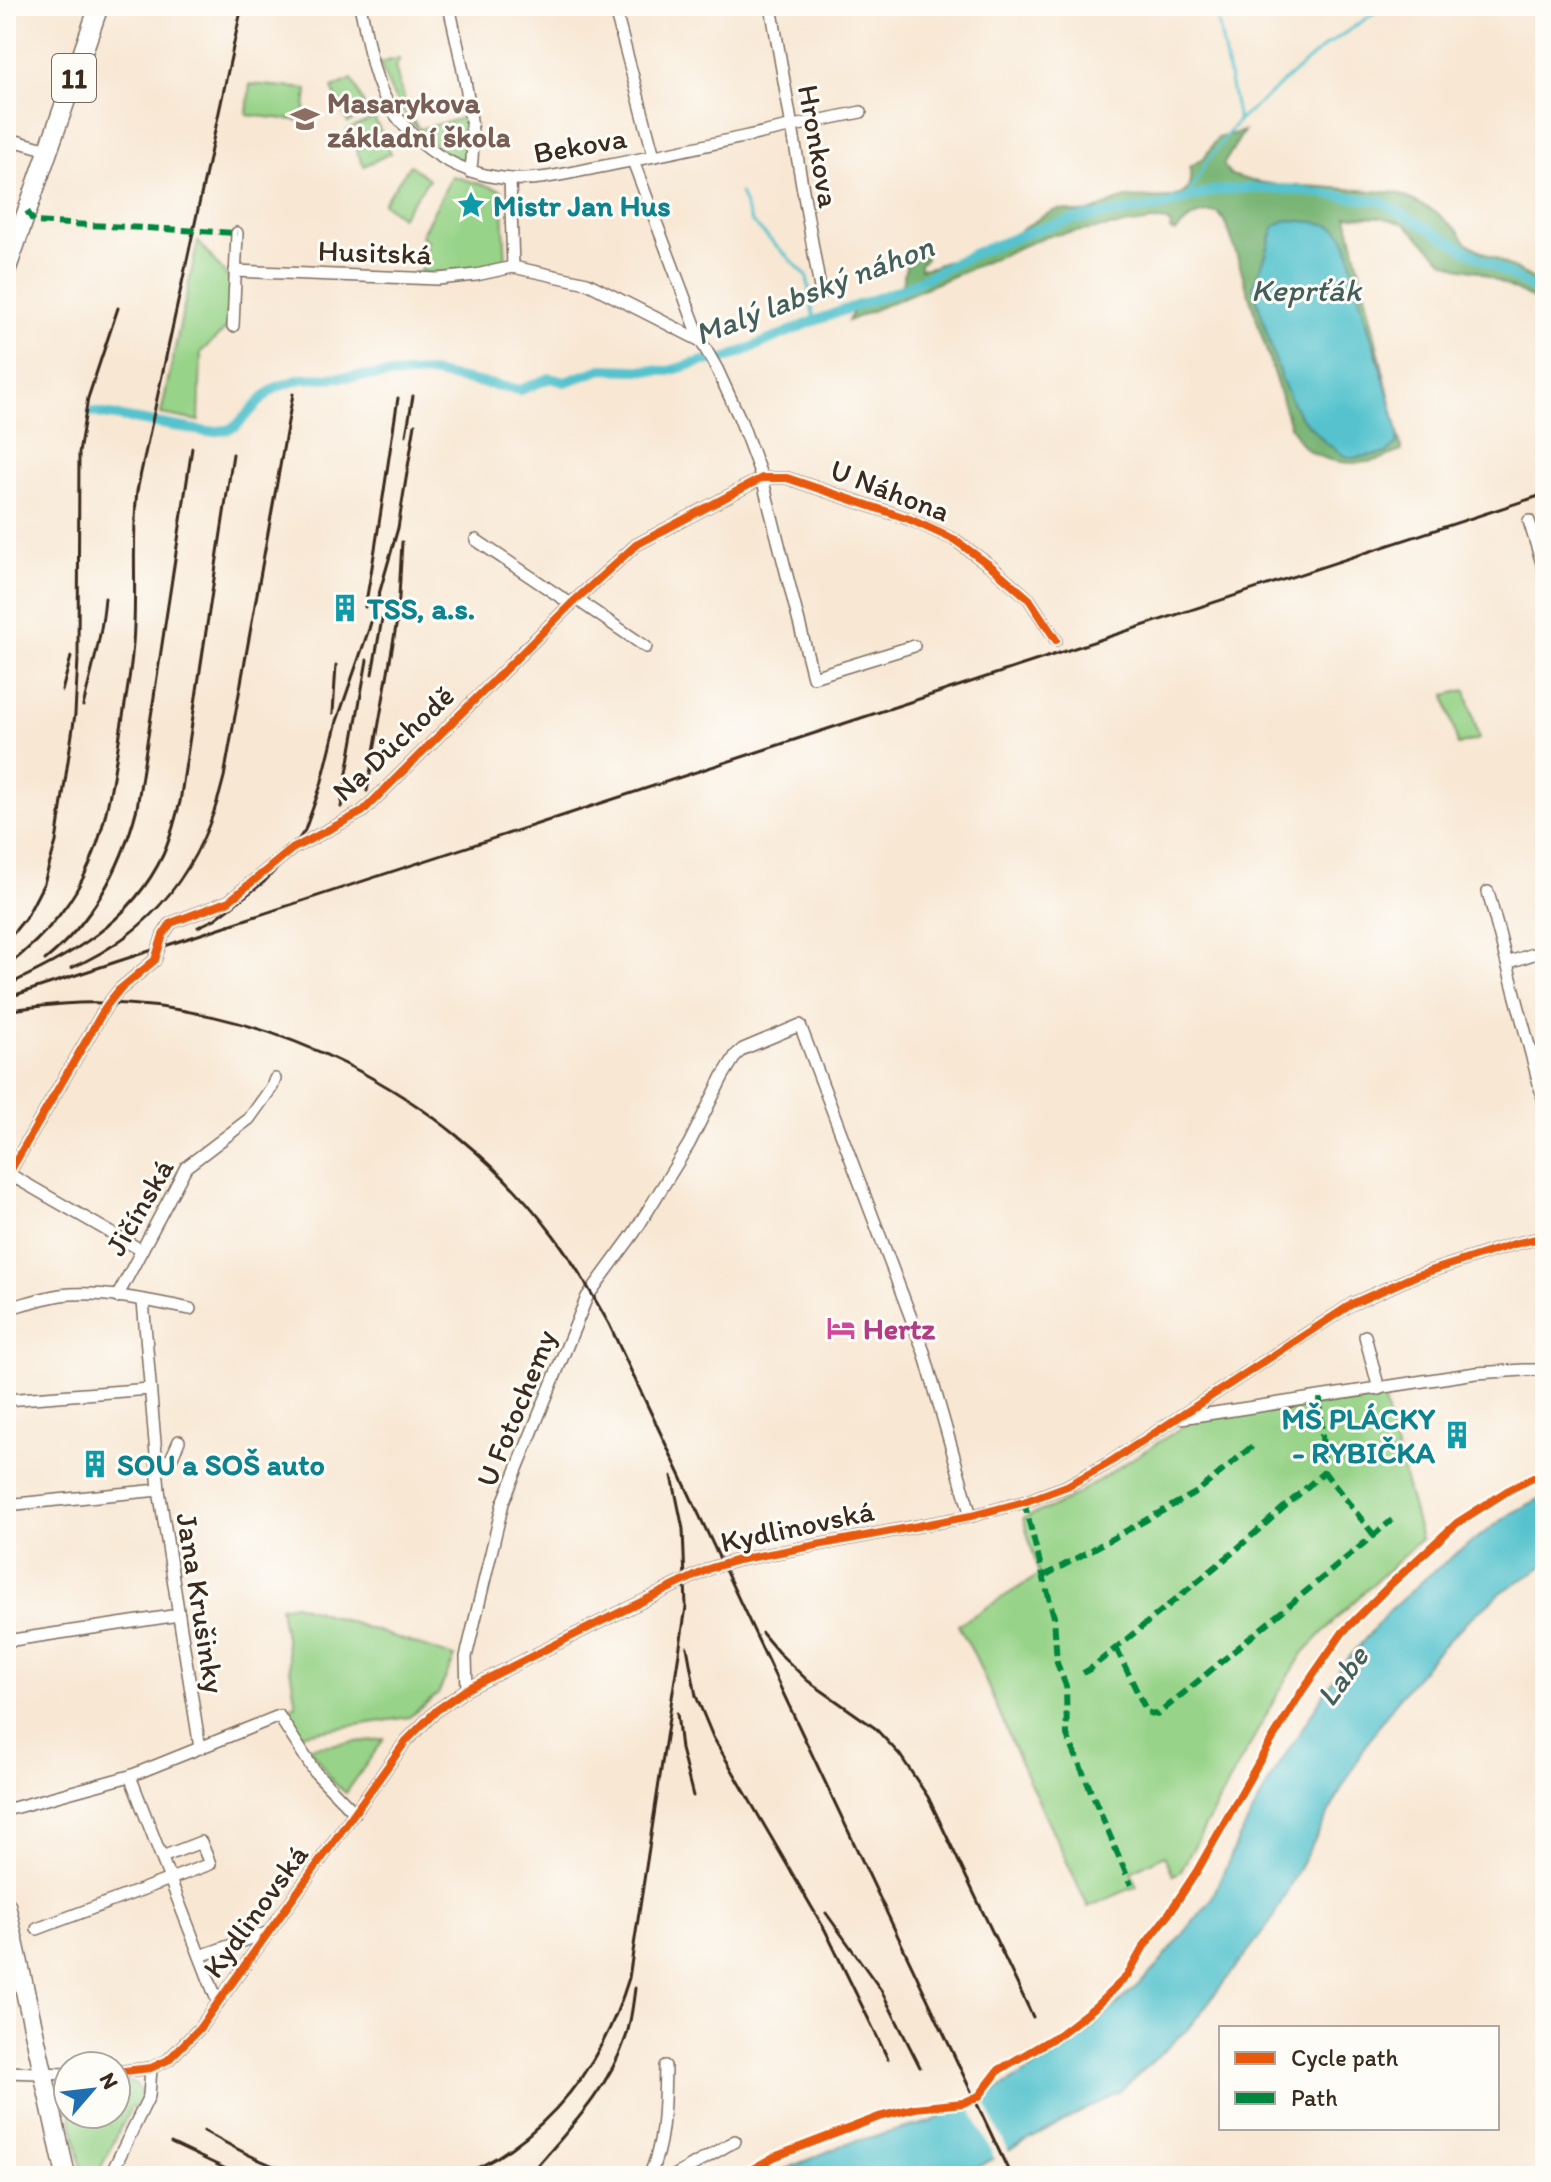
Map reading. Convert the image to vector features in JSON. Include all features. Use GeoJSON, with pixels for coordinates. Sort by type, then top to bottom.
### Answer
{"type":"FeatureCollection","features":[{"type":"Feature","properties":{"kind":"main road","name":"11"},"geometry":{"type":"LineString","coordinates":[[6,271],[99,6]]}},
{"type":"Feature","properties":{"kind":"main road"},"geometry":{"type":"LineString","coordinates":[[6,1905],[10,1950],[66,2176]]}},
{"type":"Feature","properties":{"kind":"street","name":"Bekova"},"geometry":{"type":"LineString","coordinates":[[360,6],[377,77],[388,104],[415,138],[450,163],[470,172],[510,179],[547,177],[861,112]]}},
{"type":"Feature","properties":{"kind":"street"},"geometry":{"type":"LineString","coordinates":[[449,6],[469,114],[473,153],[470,172]]}},
{"type":"Feature","properties":{"kind":"street"},"geometry":{"type":"LineString","coordinates":[[614,6],[654,156]]}},
{"type":"Feature","properties":{"kind":"street","name":"Hronkova"},"geometry":{"type":"LineString","coordinates":[[771,6],[821,294]]}},
{"type":"Feature","properties":{"kind":"street"},"geometry":{"type":"LineString","coordinates":[[6,141],[9,139],[48,150]]}},
{"type":"Feature","properties":{"kind":"street"},"geometry":{"type":"LineString","coordinates":[[633,161],[701,341],[740,419],[762,478],[813,677],[914,646]]}},
{"type":"Feature","properties":{"kind":"street"},"geometry":{"type":"LineString","coordinates":[[510,179],[513,267],[587,283],[701,341]]}},
{"type":"Feature","properties":{"kind":"street"},"geometry":{"type":"LineString","coordinates":[[233,326],[237,233]]}},
{"type":"Feature","properties":{"kind":"street","name":"Husitská"},"geometry":{"type":"LineString","coordinates":[[235,271],[438,279],[513,267]]}},
{"type":"Feature","properties":{"kind":"street","name":"Na Důchodě"},"geometry":{"type":"LineString","coordinates":[[7,1176],[107,1005],[119,990],[155,960],[169,925],[229,901],[292,849],[362,812],[574,601],[636,545],[762,478]]}},
{"type":"Feature","properties":{"kind":"street","name":"U Náhona"},"geometry":{"type":"LineString","coordinates":[[762,478],[787,478],[909,519],[955,540],[1029,599],[1056,640]]}},
{"type":"Feature","properties":{"kind":"street"},"geometry":{"type":"LineString","coordinates":[[1529,521],[1545,573]]}},
{"type":"Feature","properties":{"kind":"street"},"geometry":{"type":"LineString","coordinates":[[476,540],[646,647]]}},
{"type":"Feature","properties":{"kind":"street"},"geometry":{"type":"LineString","coordinates":[[1488,892],[1545,1106]]}},
{"type":"Feature","properties":{"kind":"street"},"geometry":{"type":"LineString","coordinates":[[1507,963],[1545,950]]}},
{"type":"Feature","properties":{"kind":"street","name":"U Fotochemy"},"geometry":{"type":"LineString","coordinates":[[467,1689],[466,1657],[503,1503],[587,1297],[634,1233],[673,1170],[736,1055],[743,1049],[800,1025],[924,1352],[971,1516]]}},
{"type":"Feature","properties":{"kind":"street","name":"Jičínská"},"geometry":{"type":"LineString","coordinates":[[117,1297],[186,1167],[249,1119],[275,1079]]}},
{"type":"Feature","properties":{"kind":"street"},"geometry":{"type":"LineString","coordinates":[[7,1176],[141,1250]]}},
{"type":"Feature","properties":{"kind":"street","name":"Kydlinovská"},"geometry":{"type":"LineString","coordinates":[[151,2068],[179,2051],[218,2003],[406,1741],[441,1707],[467,1689],[643,1600],[722,1564],[971,1516],[1024,1502],[1067,1486],[1107,1464],[1352,1304],[1415,1276],[1545,1237]]}},
{"type":"Feature","properties":{"kind":"street"},"geometry":{"type":"LineString","coordinates":[[6,1309],[62,1295],[117,1297],[190,1309]]}},
{"type":"Feature","properties":{"kind":"street","name":"Jana Krušinky"},"geometry":{"type":"LineString","coordinates":[[143,1301],[159,1490],[200,1748]]}},
{"type":"Feature","properties":{"kind":"street"},"geometry":{"type":"LineString","coordinates":[[1365,1336],[1379,1389]]}},
{"type":"Feature","properties":{"kind":"street"},"geometry":{"type":"LineString","coordinates":[[1177,1418],[1485,1372],[1545,1370]]}},
{"type":"Feature","properties":{"kind":"street"},"geometry":{"type":"LineString","coordinates":[[6,1400],[150,1389]]}},
{"type":"Feature","properties":{"kind":"street"},"geometry":{"type":"LineString","coordinates":[[157,1465],[171,1459],[179,1441]]}},
{"type":"Feature","properties":{"kind":"street"},"geometry":{"type":"LineString","coordinates":[[6,1505],[159,1490]]}},
{"type":"Feature","properties":{"kind":"street"},"geometry":{"type":"LineString","coordinates":[[6,1641],[179,1615]]}},
{"type":"Feature","properties":{"kind":"street"},"geometry":{"type":"LineString","coordinates":[[6,1810],[130,1776],[279,1716],[315,1772],[355,1813]]}},
{"type":"Feature","properties":{"kind":"street"},"geometry":{"type":"LineString","coordinates":[[130,1776],[218,2003]]}},
{"type":"Feature","properties":{"kind":"street"},"geometry":{"type":"LineString","coordinates":[[37,1929],[210,1864],[201,1842],[162,1857]]}},
{"type":"Feature","properties":{"kind":"street","name":"Kydlinovská"},"geometry":{"type":"LineString","coordinates":[[200,1956],[269,1932]]}},
{"type":"Feature","properties":{"kind":"street"},"geometry":{"type":"LineString","coordinates":[[649,2176],[658,2149],[665,2066]]}},
{"type":"Feature","properties":{"kind":"street"},"geometry":{"type":"LineString","coordinates":[[110,2176],[149,2096],[151,2068],[132,2070]]}},
{"type":"Feature","properties":{"kind":"street"},"geometry":{"type":"LineString","coordinates":[[6,2072],[52,2073]]}},
{"type":"Feature","properties":{"kind":"street"},"geometry":{"type":"LineString","coordinates":[[674,2176],[735,2141]]}},
{"type":"Feature","properties":{"kind":"green space"},"geometry":{"type":"Polygon","coordinates":[[[399,58],[395,67],[407,110],[419,129],[466,117],[470,151],[466,159],[458,160],[431,142],[419,131],[400,107],[380,63],[399,58]]]}},
{"type":"Feature","properties":{"kind":"green space"},"geometry":{"type":"Polygon","coordinates":[[[352,79],[368,113],[348,123],[332,88],[352,79]]]}},
{"type":"Feature","properties":{"kind":"green space"},"geometry":{"type":"Polygon","coordinates":[[[250,84],[307,89],[304,121],[247,115],[250,84]]]}},
{"type":"Feature","properties":{"kind":"green space"},"geometry":{"type":"Polygon","coordinates":[[[374,118],[382,134],[355,146],[347,130],[374,118]]]}},
{"type":"Feature","properties":{"kind":"green space"},"geometry":{"type":"Polygon","coordinates":[[[1244,131],[1223,165],[1231,175],[1278,185],[1398,193],[1436,212],[1466,242],[1545,285],[1545,305],[1478,271],[1444,261],[1405,224],[1381,217],[1347,216],[1392,409],[1363,314],[1348,247],[1338,230],[1271,235],[1253,287],[1275,360],[1298,414],[1325,442],[1352,458],[1387,453],[1396,424],[1402,451],[1359,463],[1320,457],[1302,445],[1290,426],[1230,234],[1218,213],[1194,216],[1176,232],[1170,230],[1171,225],[1167,221],[1160,220],[1046,236],[848,321],[858,301],[902,285],[908,257],[923,253],[926,259],[920,264],[920,269],[932,267],[1008,237],[1056,210],[1086,212],[1127,198],[1169,198],[1182,194],[1189,185],[1190,167],[1205,157],[1217,138],[1244,131]]]}},
{"type":"Feature","properties":{"kind":"green space"},"geometry":{"type":"Polygon","coordinates":[[[383,137],[391,153],[364,166],[356,150],[383,137]]]}},
{"type":"Feature","properties":{"kind":"green space"},"geometry":{"type":"Polygon","coordinates":[[[410,165],[429,179],[401,217],[383,203],[410,165]]]}},
{"type":"Feature","properties":{"kind":"green space"},"geometry":{"type":"Polygon","coordinates":[[[452,176],[502,190],[506,263],[450,273],[420,271],[428,241],[421,236],[452,176]]]}},
{"type":"Feature","properties":{"kind":"green space"},"geometry":{"type":"Polygon","coordinates":[[[198,241],[230,280],[228,327],[201,352],[199,421],[161,414],[198,241]]]}},
{"type":"Feature","properties":{"kind":"green space"},"geometry":{"type":"Polygon","coordinates":[[[1466,690],[1479,739],[1458,745],[1445,695],[1466,690]]]}},
{"type":"Feature","properties":{"kind":"green space"},"geometry":{"type":"Polygon","coordinates":[[[1382,1395],[1421,1539],[1304,1652],[1180,1872],[1173,1875],[1164,1855],[1131,1872],[1137,1886],[1088,1907],[975,1656],[958,1625],[1039,1575],[1023,1518],[1072,1497],[1192,1421],[1382,1395]]]}},
{"type":"Feature","properties":{"kind":"green space"},"geometry":{"type":"Polygon","coordinates":[[[295,1604],[455,1657],[438,1694],[409,1717],[299,1734],[286,1709],[296,1705],[280,1607],[295,1604]]]}},
{"type":"Feature","properties":{"kind":"green space"},"geometry":{"type":"Polygon","coordinates":[[[384,1739],[346,1793],[334,1783],[309,1747],[384,1739]]]}},
{"type":"Feature","properties":{"kind":"green space"},"geometry":{"type":"Polygon","coordinates":[[[132,2084],[141,2093],[140,2105],[132,2108],[132,2084]]]}},
{"type":"Feature","properties":{"kind":"green space"},"geometry":{"type":"Polygon","coordinates":[[[74,2130],[120,2130],[99,2171],[101,2176],[83,2176],[74,2130]]]}},
{"type":"Feature","properties":{"kind":"water","name":"Keprťák"},"geometry":{"type":"Polygon","coordinates":[[[1289,220],[1327,225],[1338,230],[1345,239],[1398,433],[1397,443],[1387,453],[1352,458],[1343,455],[1325,442],[1298,414],[1283,383],[1253,286],[1274,227],[1289,220]]]}},
{"type":"Feature","properties":{"kind":"water","name":"Labe"},"geometry":{"type":"Polygon","coordinates":[[[1545,1496],[1545,1565],[1502,1592],[1466,1622],[1393,1705],[1362,1751],[1270,1923],[1187,2030],[1119,2092],[961,2176],[769,2176],[848,2143],[930,2122],[1019,2077],[1086,2034],[1154,1970],[1211,1900],[1239,1838],[1273,1775],[1340,1668],[1389,1611],[1429,1575],[1512,1513],[1545,1496]]]}},
{"type":"Feature","properties":{"kind":"pier"},"geometry":{"type":"Polygon","coordinates":[[[981,2093],[1010,2155],[996,2162],[967,2100],[981,2093]]]}},
{"type":"Feature","properties":{"kind":"waterway"},"geometry":{"type":"LineString","coordinates":[[1215,6],[1238,120]]}},
{"type":"Feature","properties":{"kind":"waterway"},"geometry":{"type":"LineString","coordinates":[[1187,198],[1206,163],[1237,122],[1324,47],[1385,6]]}},
{"type":"Feature","properties":{"kind":"waterway","name":"Malý labský náhon"},"geometry":{"type":"LineString","coordinates":[[92,412],[208,432],[236,426],[267,394],[301,379],[430,373],[520,390],[550,378],[565,382],[602,369],[669,371],[703,361],[725,359],[814,321],[905,288],[975,253],[1041,228],[1076,219],[1163,206],[1212,191],[1246,188],[1292,190],[1380,201],[1545,295]]}},
{"type":"Feature","properties":{"kind":"waterway"},"geometry":{"type":"LineString","coordinates":[[740,193],[751,221],[807,276],[814,321]]}},
{"type":"Feature","properties":{"kind":"railway"},"geometry":{"type":"LineString","coordinates":[[6,967],[35,942],[76,891],[90,864],[108,805],[132,653],[137,491],[242,6]]}},
{"type":"Feature","properties":{"kind":"railway"},"geometry":{"type":"LineString","coordinates":[[6,942],[27,916],[44,883],[56,842],[75,714],[79,453],[88,398],[118,308]]}},
{"type":"Feature","properties":{"kind":"railway"},"geometry":{"type":"LineString","coordinates":[[71,968],[128,935],[172,892],[203,839],[215,809],[224,777],[293,394]]}},
{"type":"Feature","properties":{"kind":"railway"},"geometry":{"type":"LineString","coordinates":[[406,435],[413,396]]}},
{"type":"Feature","properties":{"kind":"railway"},"geometry":{"type":"LineString","coordinates":[[365,607],[398,398]]}},
{"type":"Feature","properties":{"kind":"railway"},"geometry":{"type":"LineString","coordinates":[[198,927],[215,919],[264,882],[305,830],[398,528],[415,424]]}},
{"type":"Feature","properties":{"kind":"railway"},"geometry":{"type":"LineString","coordinates":[[45,960],[78,928],[91,910],[114,871],[131,830],[137,808],[192,448]]}},
{"type":"Feature","properties":{"kind":"railway"},"geometry":{"type":"LineString","coordinates":[[6,986],[76,949],[116,918],[134,900],[166,849],[180,802],[233,454]]}},
{"type":"Feature","properties":{"kind":"railway"},"geometry":{"type":"LineString","coordinates":[[6,998],[1545,494]]}},
{"type":"Feature","properties":{"kind":"railway"},"geometry":{"type":"LineString","coordinates":[[367,791],[398,615],[402,542]]}},
{"type":"Feature","properties":{"kind":"railway"},"geometry":{"type":"LineString","coordinates":[[83,706],[105,598]]}},
{"type":"Feature","properties":{"kind":"railway"},"geometry":{"type":"LineString","coordinates":[[372,674],[382,619]]}},
{"type":"Feature","properties":{"kind":"railway"},"geometry":{"type":"LineString","coordinates":[[62,691],[71,657]]}},
{"type":"Feature","properties":{"kind":"railway"},"geometry":{"type":"LineString","coordinates":[[341,807],[367,660]]}},
{"type":"Feature","properties":{"kind":"railway"},"geometry":{"type":"LineString","coordinates":[[333,713],[336,665]]}},
{"type":"Feature","properties":{"kind":"railway"},"geometry":{"type":"LineString","coordinates":[[6,1011],[79,1003],[147,1006],[215,1017],[281,1036],[344,1063],[404,1097],[459,1138],[510,1184],[562,1247],[609,1324],[1011,2176]]}},
{"type":"Feature","properties":{"kind":"railway"},"geometry":{"type":"LineString","coordinates":[[456,2176],[485,2165],[511,2148],[569,2094],[598,2051],[629,1978],[686,1607],[683,1529],[672,1476]]}},
{"type":"Feature","properties":{"kind":"railway"},"geometry":{"type":"LineString","coordinates":[[762,1633],[808,1681],[875,1728],[900,1755],[928,1797],[1033,2017]]}},
{"type":"Feature","properties":{"kind":"railway"},"geometry":{"type":"LineString","coordinates":[[687,1647],[696,1696],[713,1737],[825,1930],[888,2059]]}},
{"type":"Feature","properties":{"kind":"railway"},"geometry":{"type":"LineString","coordinates":[[677,1713],[681,1749],[693,1796]]}},
{"type":"Feature","properties":{"kind":"railway"},"geometry":{"type":"LineString","coordinates":[[826,1913],[881,1990],[920,2067]]}},
{"type":"Feature","properties":{"kind":"railway"},"geometry":{"type":"LineString","coordinates":[[529,2176],[584,2111],[608,2075],[626,2037],[635,1988]]}},
{"type":"Feature","properties":{"kind":"railway"},"geometry":{"type":"LineString","coordinates":[[204,2131],[266,2163],[307,2176]]}},
{"type":"Feature","properties":{"kind":"railway"},"geometry":{"type":"LineString","coordinates":[[171,2143],[241,2176]]}},
{"type":"Feature","properties":{"kind":"marked path"},"geometry":{"type":"LineString","coordinates":[[27,211],[34,222],[237,233]]}},
{"type":"Feature","properties":{"kind":"marked path"},"geometry":{"type":"LineString","coordinates":[[1320,1398],[1324,1472],[1374,1535]]}},
{"type":"Feature","properties":{"kind":"marked path"},"geometry":{"type":"LineString","coordinates":[[1044,1576],[1197,1492],[1256,1443]]}},
{"type":"Feature","properties":{"kind":"marked path"},"geometry":{"type":"LineString","coordinates":[[1083,1673],[1230,1555],[1324,1472]]}},
{"type":"Feature","properties":{"kind":"marked path"},"geometry":{"type":"LineString","coordinates":[[1024,1502],[1054,1617],[1057,1663],[1066,1686],[1067,1735],[1131,1885]]}},
{"type":"Feature","properties":{"kind":"marked path"},"geometry":{"type":"LineString","coordinates":[[1116,1648],[1147,1712],[1157,1715],[1392,1520]]}},
{"type":"Feature","properties":{"kind":"cycle path"},"geometry":{"type":"LineString","coordinates":[[6,1178],[107,1005],[119,990],[155,960],[163,935],[171,923],[229,901],[292,849],[362,812],[571,604],[636,545],[762,478],[787,478],[909,519],[955,540],[1029,599],[1056,640]]}},
{"type":"Feature","properties":{"kind":"cycle path"},"geometry":{"type":"LineString","coordinates":[[132,2070],[151,2068],[168,2060],[199,2029],[406,1741],[437,1710],[467,1689],[711,1568],[738,1560],[971,1516],[1024,1502],[1067,1486],[1107,1464],[1352,1304],[1415,1276],[1545,1237]]}},
{"type":"Feature","properties":{"kind":"cycle path"},"geometry":{"type":"LineString","coordinates":[[740,2176],[774,2157],[879,2117],[915,2108],[963,2103],[979,2096],[999,2070],[1060,2034],[1095,2007],[1127,1976],[1144,1946],[1168,1915],[1302,1691],[1343,1632],[1457,1523],[1509,1490],[1545,1472]]}},
{"type":"Feature","properties":{"kind":"place","name":"Masarykova základní škola"},"geometry":{"type":"Point","coordinates":[305,119]}},
{"type":"Feature","properties":{"kind":"place","name":"Mistr Jan Hus"},"geometry":{"type":"Point","coordinates":[471,205]}},
{"type":"Feature","properties":{"kind":"place","name":"TSS, a.s."},"geometry":{"type":"Point","coordinates":[345,608]}},
{"type":"Feature","properties":{"kind":"place","name":"Hertz"},"geometry":{"type":"Point","coordinates":[841,1328]}},
{"type":"Feature","properties":{"kind":"place","name":"MŠ PLÁCKY - RYBIČKA"},"geometry":{"type":"Point","coordinates":[1457,1435]}},
{"type":"Feature","properties":{"kind":"place","name":"SOU a SOŠ auto"},"geometry":{"type":"Point","coordinates":[95,1464]}}]}
